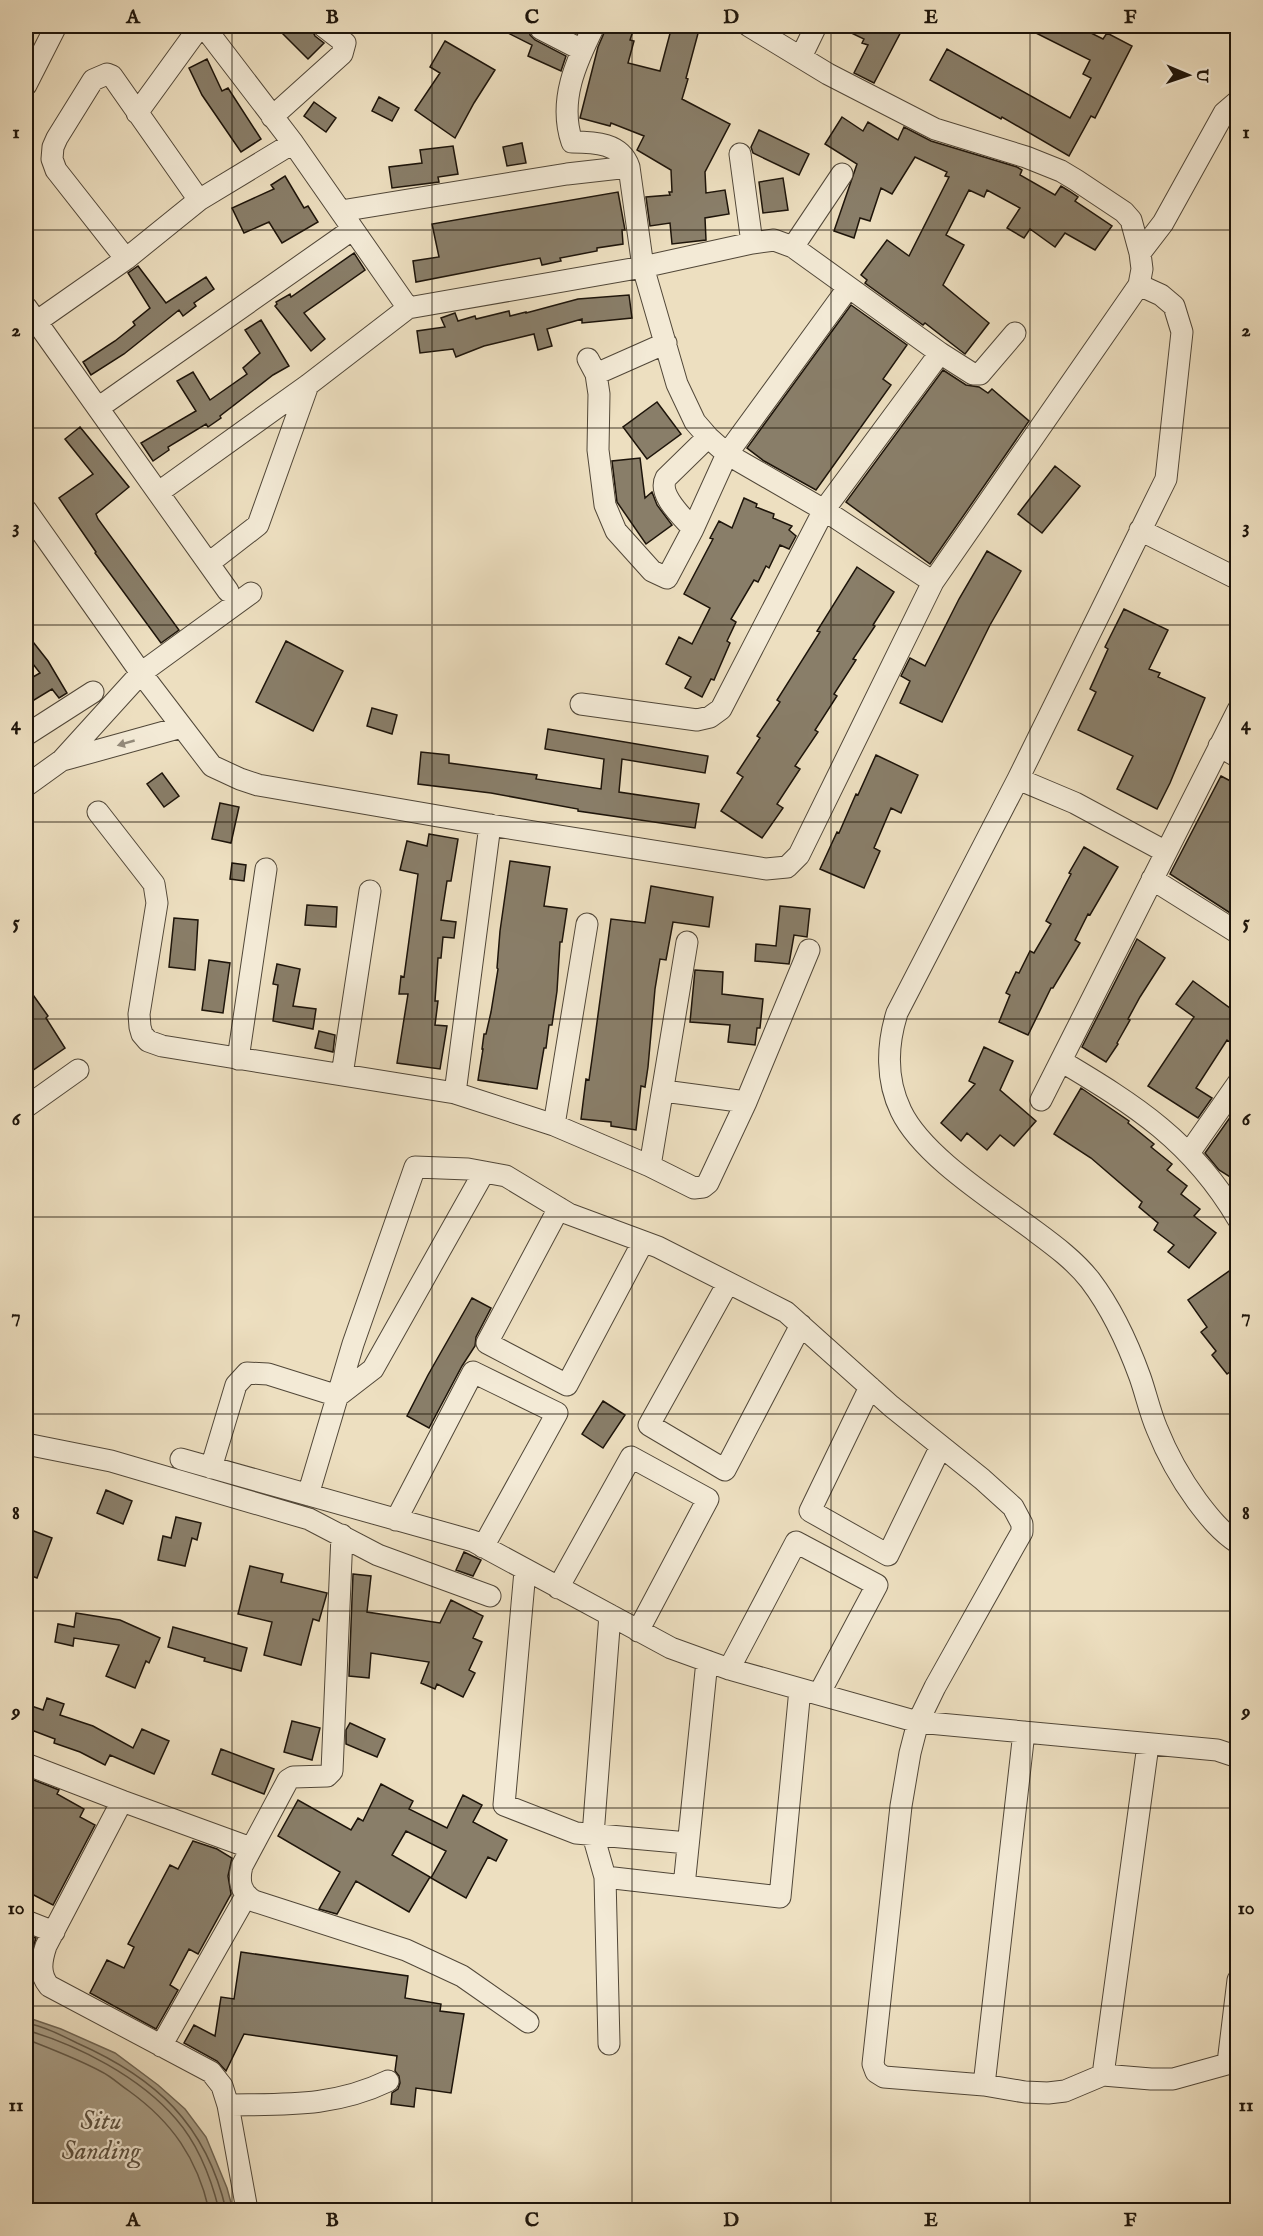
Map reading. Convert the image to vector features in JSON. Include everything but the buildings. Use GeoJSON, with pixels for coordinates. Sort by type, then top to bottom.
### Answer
{"type":"FeatureCollection","features":[{"type":"Feature","properties":{"kind":"street"},"geometry":{"type":"LineString","coordinates":[[26,85],[56,26]]}},
{"type":"Feature","properties":{"kind":"street"},"geometry":{"type":"LineString","coordinates":[[272,117],[342,54],[345,44],[323,26]]}},
{"type":"Feature","properties":{"kind":"street"},"geometry":{"type":"LineString","coordinates":[[567,174],[572,142],[568,130],[567,105],[574,71],[594,26]]}},
{"type":"Feature","properties":{"kind":"street"},"geometry":{"type":"LineString","coordinates":[[26,510],[141,673],[212,766],[258,785],[490,825],[766,868],[787,867],[799,855],[933,582],[1138,285],[1142,268],[1131,220],[1124,212],[1076,180],[1061,171],[1018,154],[934,129],[858,90],[748,26]]}},
{"type":"Feature","properties":{"kind":"street"},"geometry":{"type":"LineString","coordinates":[[801,57],[816,26]]}},
{"type":"Feature","properties":{"kind":"street"},"geometry":{"type":"LineString","coordinates":[[137,113],[198,29],[208,31],[293,143],[408,308]]}},
{"type":"Feature","properties":{"kind":"street"},"geometry":{"type":"LineString","coordinates":[[541,29],[582,50]]}},
{"type":"Feature","properties":{"kind":"street"},"geometry":{"type":"LineString","coordinates":[[126,259],[62,178],[52,159],[53,147],[57,138],[93,80],[100,75],[112,76],[199,200]]}},
{"type":"Feature","properties":{"kind":"street"},"geometry":{"type":"LineString","coordinates":[[1140,253],[1163,223],[1224,113],[1238,101]]}},
{"type":"Feature","properties":{"kind":"street"},"geometry":{"type":"LineString","coordinates":[[572,142],[614,147],[626,157],[644,267],[682,397],[695,422],[727,454],[824,510],[933,582]]}},
{"type":"Feature","properties":{"kind":"street"},"geometry":{"type":"LineString","coordinates":[[228,591],[31,315],[126,259],[199,200],[293,143]]}},
{"type":"Feature","properties":{"kind":"street"},"geometry":{"type":"LineString","coordinates":[[741,154],[752,243]]}},
{"type":"Feature","properties":{"kind":"street"},"geometry":{"type":"LineString","coordinates":[[341,211],[567,174],[629,167]]}},
{"type":"Feature","properties":{"kind":"street"},"geometry":{"type":"LineString","coordinates":[[793,247],[842,174]]}},
{"type":"Feature","properties":{"kind":"street"},"geometry":{"type":"LineString","coordinates":[[98,408],[353,229]]}},
{"type":"Feature","properties":{"kind":"street"},"geometry":{"type":"LineString","coordinates":[[159,492],[308,385],[408,308],[644,267],[752,243],[774,240],[793,247],[940,353],[973,374],[981,374],[1015,333]]}},
{"type":"Feature","properties":{"kind":"street"},"geometry":{"type":"LineString","coordinates":[[1138,285],[1161,295],[1174,306],[1182,332],[1166,479],[1018,779],[897,1013],[891,1031],[890,1069],[893,1089],[901,1111],[912,1129],[951,1167],[1058,1248],[1090,1280],[1116,1322],[1140,1377],[1156,1427],[1169,1454],[1192,1494],[1209,1517],[1227,1537],[1238,1544]]}},
{"type":"Feature","properties":{"kind":"street"},"geometry":{"type":"LineString","coordinates":[[666,344],[592,367],[599,394],[598,450],[605,505],[616,531],[652,571],[665,578],[669,575],[693,529],[727,454],[848,288]]}},
{"type":"Feature","properties":{"kind":"street"},"geometry":{"type":"LineString","coordinates":[[581,704],[697,720],[710,717],[721,709],[824,510],[940,353]]}},
{"type":"Feature","properties":{"kind":"street"},"geometry":{"type":"LineString","coordinates":[[209,563],[258,525],[308,385]]}},
{"type":"Feature","properties":{"kind":"street"},"geometry":{"type":"LineString","coordinates":[[693,529],[666,494],[663,483],[708,437]]}},
{"type":"Feature","properties":{"kind":"street"},"geometry":{"type":"LineString","coordinates":[[1140,530],[1238,579]]}},
{"type":"Feature","properties":{"kind":"street"},"geometry":{"type":"LineString","coordinates":[[26,786],[62,760],[141,673],[251,593]]}},
{"type":"Feature","properties":{"kind":"street"},"geometry":{"type":"LineString","coordinates":[[26,735],[93,692]]}},
{"type":"Feature","properties":{"kind":"street"},"geometry":{"type":"LineString","coordinates":[[1041,1100],[1238,710]]}},
{"type":"Feature","properties":{"kind":"street"},"geometry":{"type":"LineString","coordinates":[[62,760],[182,727]]}},
{"type":"Feature","properties":{"kind":"street"},"geometry":{"type":"LineString","coordinates":[[1219,746],[1238,757]]}},
{"type":"Feature","properties":{"kind":"street"},"geometry":{"type":"LineString","coordinates":[[1018,779],[1075,803],[1166,852]]}},
{"type":"Feature","properties":{"kind":"street"},"geometry":{"type":"LineString","coordinates":[[98,812],[154,884],[156,903],[139,1014],[142,1035],[148,1041],[162,1046],[238,1059],[454,1093],[554,1125],[650,1166],[694,1188],[703,1187],[708,1183],[746,1102],[809,950]]}},
{"type":"Feature","properties":{"kind":"street"},"geometry":{"type":"LineString","coordinates":[[454,1093],[490,825]]}},
{"type":"Feature","properties":{"kind":"street"},"geometry":{"type":"LineString","coordinates":[[238,1059],[266,869]]}},
{"type":"Feature","properties":{"kind":"street"},"geometry":{"type":"LineString","coordinates":[[1152,879],[1238,933]]}},
{"type":"Feature","properties":{"kind":"street"},"geometry":{"type":"LineString","coordinates":[[342,1075],[370,891]]}},
{"type":"Feature","properties":{"kind":"street"},"geometry":{"type":"LineString","coordinates":[[554,1125],[587,924]]}},
{"type":"Feature","properties":{"kind":"street"},"geometry":{"type":"LineString","coordinates":[[650,1166],[687,942]]}},
{"type":"Feature","properties":{"kind":"street"},"geometry":{"type":"LineString","coordinates":[[1061,1061],[1112,1091],[1171,1135],[1189,1153],[1238,1219]]}},
{"type":"Feature","properties":{"kind":"street"},"geometry":{"type":"LineString","coordinates":[[26,1107],[78,1070]]}},
{"type":"Feature","properties":{"kind":"street"},"geometry":{"type":"LineString","coordinates":[[1189,1153],[1238,1083]]}},
{"type":"Feature","properties":{"kind":"street"},"geometry":{"type":"LineString","coordinates":[[664,1091],[746,1102]]}},
{"type":"Feature","properties":{"kind":"street"},"geometry":{"type":"LineString","coordinates":[[308,1495],[353,1344],[415,1167],[468,1169],[506,1176],[569,1214],[658,1247],[786,1312],[870,1387],[982,1479],[1013,1508],[1019,1516],[1022,1532],[935,1687],[918,1722],[901,1806],[873,2064],[876,2072],[884,2077],[1048,2093],[1065,2091],[1103,2075],[1173,2079],[1233,2062],[1238,1980]]}},
{"type":"Feature","properties":{"kind":"street"},"geometry":{"type":"LineString","coordinates":[[338,1396],[373,1369],[484,1172]]}},
{"type":"Feature","properties":{"kind":"street"},"geometry":{"type":"LineString","coordinates":[[559,1208],[487,1343],[567,1385],[643,1242]]}},
{"type":"Feature","properties":{"kind":"street"},"geometry":{"type":"LineString","coordinates":[[728,1283],[649,1425],[725,1470],[801,1326]]}},
{"type":"Feature","properties":{"kind":"street"},"geometry":{"type":"LineString","coordinates":[[396,1520],[473,1372],[557,1413],[483,1547]]}},
{"type":"Feature","properties":{"kind":"street"},"geometry":{"type":"LineString","coordinates":[[211,1467],[236,1385],[247,1373],[268,1374],[338,1396]]}},
{"type":"Feature","properties":{"kind":"street"},"geometry":{"type":"LineString","coordinates":[[870,1387],[810,1511],[888,1556],[941,1446]]}},
{"type":"Feature","properties":{"kind":"street"},"geometry":{"type":"LineString","coordinates":[[26,1444],[111,1461],[309,1519],[378,1555],[490,1596]]}},
{"type":"Feature","properties":{"kind":"street"},"geometry":{"type":"LineString","coordinates":[[558,1588],[631,1457],[708,1499],[638,1631]]}},
{"type":"Feature","properties":{"kind":"street"},"geometry":{"type":"LineString","coordinates":[[181,1460],[472,1541],[671,1648],[729,1669],[809,1692],[918,1722],[1217,1750],[1238,1757]]}},
{"type":"Feature","properties":{"kind":"street"},"geometry":{"type":"LineString","coordinates":[[342,1535],[332,1771],[327,1776],[292,1777],[288,1780],[251,1848],[239,1877],[246,1896],[254,1901],[406,1950],[462,1976],[528,2022]]}},
{"type":"Feature","properties":{"kind":"street"},"geometry":{"type":"LineString","coordinates":[[605,1877],[780,1897],[809,1692],[877,1585],[796,1542],[729,1669]]}},
{"type":"Feature","properties":{"kind":"street"},"geometry":{"type":"LineString","coordinates":[[525,1571],[504,1805],[576,1833],[688,1842]]}},
{"type":"Feature","properties":{"kind":"street"},"geometry":{"type":"LineString","coordinates":[[609,2044],[605,1877],[593,1835],[610,1615]]}},
{"type":"Feature","properties":{"kind":"street"},"geometry":{"type":"LineString","coordinates":[[684,1886],[706,1661]]}},
{"type":"Feature","properties":{"kind":"street"},"geometry":{"type":"LineString","coordinates":[[984,2085],[1024,1732]]}},
{"type":"Feature","properties":{"kind":"street"},"geometry":{"type":"LineString","coordinates":[[1103,2075],[1148,1745]]}},
{"type":"Feature","properties":{"kind":"street"},"geometry":{"type":"LineString","coordinates":[[26,1764],[251,1848]]}},
{"type":"Feature","properties":{"kind":"street"},"geometry":{"type":"LineString","coordinates":[[122,1801],[46,1946],[41,1964],[45,1980],[50,1986],[211,2072],[222,2086],[228,2105],[248,2211]]}},
{"type":"Feature","properties":{"kind":"street"},"geometry":{"type":"LineString","coordinates":[[161,2046],[246,1896]]}},
{"type":"Feature","properties":{"kind":"street"},"geometry":{"type":"LineString","coordinates":[[26,1921],[54,1932]]}},
{"type":"Feature","properties":{"kind":"street"},"geometry":{"type":"LineString","coordinates":[[228,2105],[329,2101],[365,2092],[388,2081]]}},
{"type":"Feature","properties":{"kind":"water","name":"Situ Sanding"},"geometry":{"type":"Polygon","coordinates":[[[26,2017],[61,2029],[115,2053],[158,2085],[185,2109],[206,2137],[227,2188],[233,2210],[26,2210],[26,2017]]]}}]}
